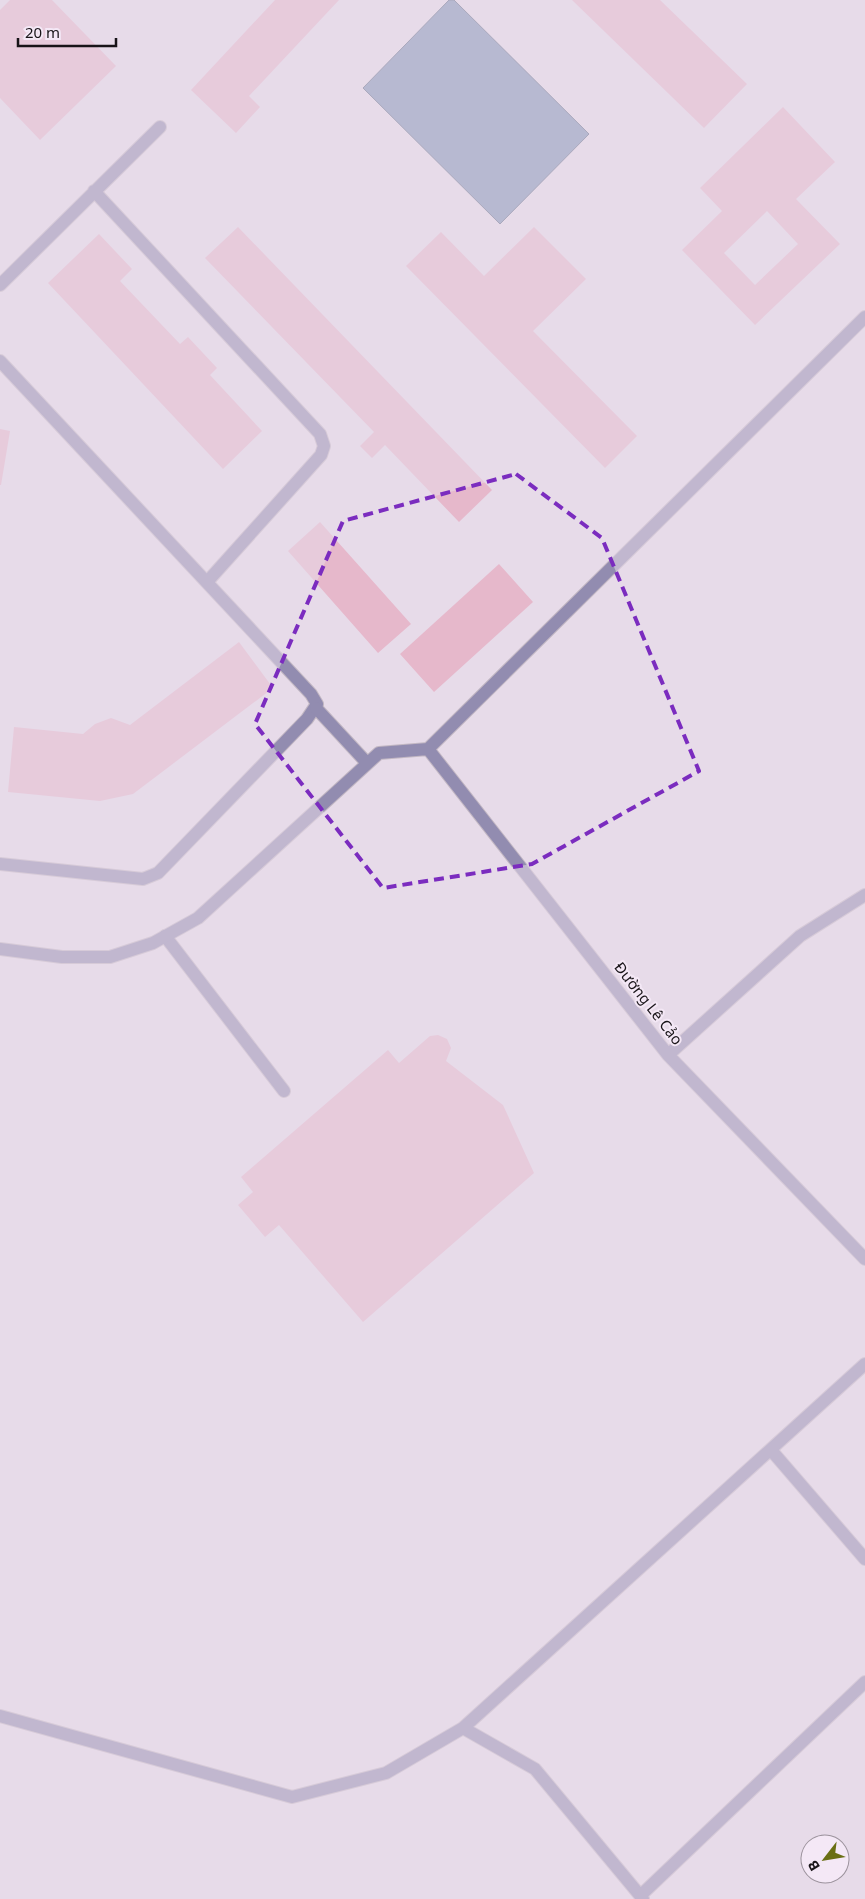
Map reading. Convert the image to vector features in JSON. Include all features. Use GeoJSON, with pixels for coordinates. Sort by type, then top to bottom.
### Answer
{"type":"FeatureCollection","features":[{"type":"Feature","properties":{"kind":"street"},"geometry":{"type":"LineString","coordinates":[[0,285],[160,126]]}},
{"type":"Feature","properties":{"kind":"street"},"geometry":{"type":"LineString","coordinates":[[94,191],[320,434],[324,446],[321,454],[207,582]]}},
{"type":"Feature","properties":{"kind":"street"},"geometry":{"type":"LineString","coordinates":[[0,950],[62,957],[110,957],[153,943],[198,918],[379,752],[428,749],[865,317]]}},
{"type":"Feature","properties":{"kind":"street"},"geometry":{"type":"LineString","coordinates":[[0,361],[311,694],[317,704],[307,720],[151,877],[143,879],[0,864]]}},
{"type":"Feature","properties":{"kind":"street"},"geometry":{"type":"LineString","coordinates":[[316,708],[367,763]]}},
{"type":"Feature","properties":{"kind":"street","name":"Đường Lê Cảo"},"geometry":{"type":"LineString","coordinates":[[428,749],[668,1055],[865,1259]]}},
{"type":"Feature","properties":{"kind":"street"},"geometry":{"type":"LineString","coordinates":[[668,1055],[800,936],[865,895]]}},
{"type":"Feature","properties":{"kind":"street"},"geometry":{"type":"LineString","coordinates":[[166,936],[284,1091]]}},
{"type":"Feature","properties":{"kind":"street"},"geometry":{"type":"LineString","coordinates":[[0,1716],[292,1797],[386,1773],[463,1728],[865,1364]]}},
{"type":"Feature","properties":{"kind":"street"},"geometry":{"type":"LineString","coordinates":[[770,1450],[865,1559]]}},
{"type":"Feature","properties":{"kind":"street"},"geometry":{"type":"LineString","coordinates":[[463,1728],[536,1768],[642,1897],[865,1682]]}},
{"type":"Feature","properties":{"kind":"highlighted area"},"geometry":{"type":"Polygon","coordinates":[[[516,474],[602,538],[699,771],[532,864],[383,888],[255,724],[343,521],[516,474]]]}},
{"type":"Feature","properties":{"kind":"water"},"geometry":{"type":"Polygon","coordinates":[[[449,0],[454,0],[589,134],[500,224],[363,88],[449,0]]]}},
{"type":"Feature","properties":{"kind":"building"},"geometry":{"type":"Polygon","coordinates":[[[10,0],[52,0],[116,66],[40,140],[0,98],[0,10],[10,0]]]}},
{"type":"Feature","properties":{"kind":"building"},"geometry":{"type":"Polygon","coordinates":[[[275,0],[339,0],[249,96],[260,107],[236,133],[191,90],[275,0]]]}},
{"type":"Feature","properties":{"kind":"building"},"geometry":{"type":"Polygon","coordinates":[[[572,0],[660,0],[747,84],[704,128],[572,0]]]}},
{"type":"Feature","properties":{"kind":"building"},"geometry":{"type":"Polygon","coordinates":[[[783,107],[835,162],[796,199],[840,244],[755,325],[682,250],[722,211],[700,188],[783,107]],[[767,211],[724,253],[755,285],[798,244],[767,211]]]}},
{"type":"Feature","properties":{"kind":"building"},"geometry":{"type":"Polygon","coordinates":[[[238,227],[492,490],[459,522],[385,445],[372,458],[360,446],[374,432],[205,258],[238,227]]]}},
{"type":"Feature","properties":{"kind":"building"},"geometry":{"type":"Polygon","coordinates":[[[534,227],[586,279],[533,331],[637,436],[605,468],[406,266],[441,232],[484,276],[534,227]]]}},
{"type":"Feature","properties":{"kind":"building"},"geometry":{"type":"Polygon","coordinates":[[[99,234],[132,269],[120,281],[180,344],[188,337],[217,368],[210,375],[262,431],[223,469],[48,283],[99,234]]]}},
{"type":"Feature","properties":{"kind":"building"},"geometry":{"type":"Polygon","coordinates":[[[0,429],[10,431],[1,485],[0,485],[0,429]]]}},
{"type":"Feature","properties":{"kind":"building"},"geometry":{"type":"Polygon","coordinates":[[[320,522],[411,624],[378,653],[288,551],[320,522]]]}},
{"type":"Feature","properties":{"kind":"building"},"geometry":{"type":"Polygon","coordinates":[[[499,564],[533,602],[434,692],[400,654],[499,564]]]}},
{"type":"Feature","properties":{"kind":"building"},"geometry":{"type":"Polygon","coordinates":[[[239,642],[273,688],[133,794],[100,801],[8,792],[14,727],[83,734],[95,724],[111,718],[130,725],[239,642]]]}},
{"type":"Feature","properties":{"kind":"building"},"geometry":{"type":"Polygon","coordinates":[[[438,1035],[447,1039],[451,1048],[446,1061],[503,1105],[534,1173],[363,1322],[279,1225],[265,1237],[238,1205],[253,1192],[241,1177],[388,1050],[399,1063],[430,1036],[438,1035]]]}}]}
